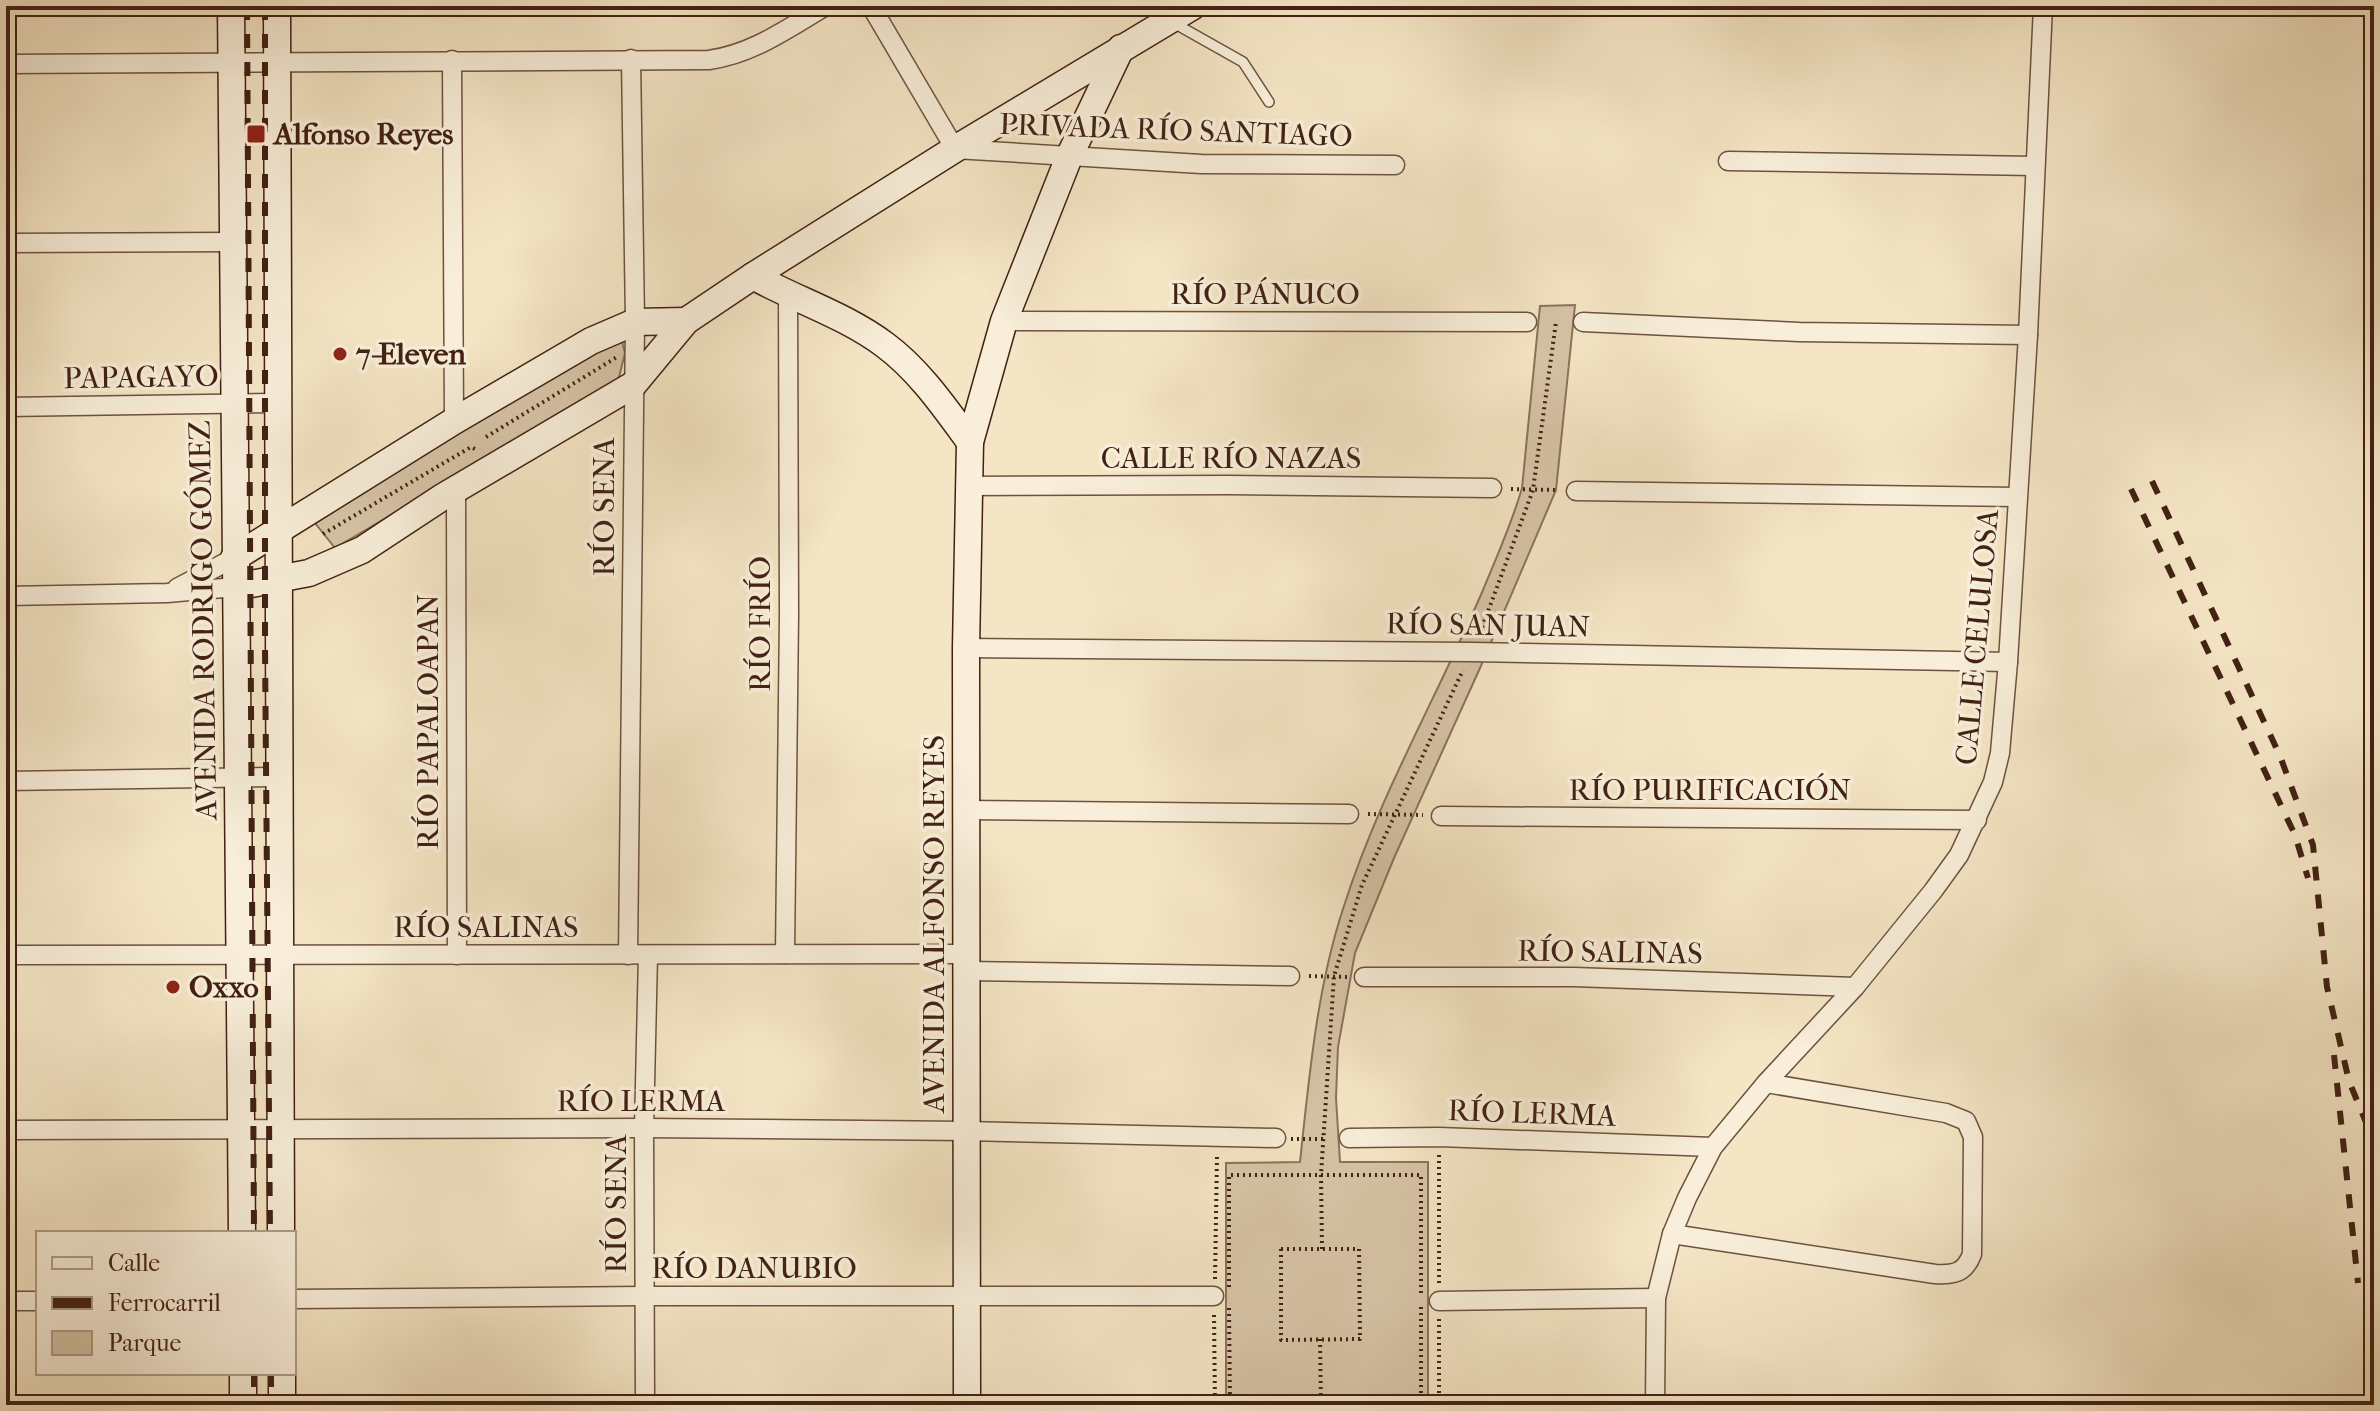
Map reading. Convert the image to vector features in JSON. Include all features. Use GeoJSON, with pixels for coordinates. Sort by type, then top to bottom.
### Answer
{"type":"FeatureCollection","features":[{"type":"Feature","properties":{"kind":"street","name":"AVENIDA RODRIGO GÓMEZ"},"geometry":{"type":"LineString","coordinates":[[231,6],[242,1231]]}},
{"type":"Feature","properties":{"kind":"street"},"geometry":{"type":"LineString","coordinates":[[277,6],[281,1231]]}},
{"type":"Feature","properties":{"kind":"street"},"geometry":{"type":"LineString","coordinates":[[6,64],[709,60],[732,57],[754,48],[826,6]]}},
{"type":"Feature","properties":{"kind":"street"},"geometry":{"type":"LineString","coordinates":[[871,6],[955,149]]}},
{"type":"Feature","properties":{"kind":"street"},"geometry":{"type":"LineString","coordinates":[[6,596],[167,593],[235,587],[279,580],[332,565],[362,550],[448,494],[633,385],[686,321],[753,276],[955,149],[1193,6]]}},
{"type":"Feature","properties":{"kind":"street","name":"CALLE CELULOSA"},"geometry":{"type":"LineString","coordinates":[[1655,1405],[1656,1298],[1672,1234],[1713,1147],[1766,1083],[1855,987],[1933,891],[1959,855],[1993,782],[2000,753],[2008,662],[2028,335],[2043,6]]}},
{"type":"Feature","properties":{"kind":"street","name":"AVENIDA ALFONSO REYES"},"geometry":{"type":"LineString","coordinates":[[967,1405],[966,648],[970,442],[1004,321],[1069,157],[1121,48]]}},
{"type":"Feature","properties":{"kind":"street","name":"RÍO SENA"},"geometry":{"type":"LineString","coordinates":[[628,955],[634,334],[631,59]]}},
{"type":"Feature","properties":{"kind":"street"},"geometry":{"type":"LineString","coordinates":[[452,60],[458,435]]}},
{"type":"Feature","properties":{"kind":"street","name":"PRIVADA RÍO SANTIAGO"},"geometry":{"type":"LineString","coordinates":[[955,149],[1201,164],[1395,165]]}},
{"type":"Feature","properties":{"kind":"street"},"geometry":{"type":"LineString","coordinates":[[1728,161],[2035,166]]}},
{"type":"Feature","properties":{"kind":"street"},"geometry":{"type":"LineString","coordinates":[[6,243],[232,242]]}},
{"type":"Feature","properties":{"kind":"street"},"geometry":{"type":"LineString","coordinates":[[753,276],[840,318],[887,346],[937,398],[970,442]]}},
{"type":"Feature","properties":{"kind":"street","name":"RÍO FRÍO"},"geometry":{"type":"LineString","coordinates":[[785,954],[789,615],[788,293]]}},
{"type":"Feature","properties":{"kind":"street"},"geometry":{"type":"LineString","coordinates":[[167,593],[458,435],[591,341],[686,321]]}},
{"type":"Feature","properties":{"kind":"street","name":"RÍO PÁNUCO"},"geometry":{"type":"LineString","coordinates":[[1004,321],[1527,322]]}},
{"type":"Feature","properties":{"kind":"street"},"geometry":{"type":"LineString","coordinates":[[1583,322],[1799,332],[2028,335]]}},
{"type":"Feature","properties":{"kind":"street","name":"PAPAGAYO"},"geometry":{"type":"LineString","coordinates":[[6,407],[277,403]]}},
{"type":"Feature","properties":{"kind":"street","name":"CALLE RÍO NAZAS"},"geometry":{"type":"LineString","coordinates":[[969,486],[1492,488]]}},
{"type":"Feature","properties":{"kind":"street"},"geometry":{"type":"LineString","coordinates":[[1576,491],[2017,497]]}},
{"type":"Feature","properties":{"kind":"street","name":"RÍO PAPALOAPAN"},"geometry":{"type":"LineString","coordinates":[[448,494],[457,955]]}},
{"type":"Feature","properties":{"kind":"street","name":"RÍO SAN JUAN"},"geometry":{"type":"LineString","coordinates":[[966,648],[1472,652],[2008,662]]}},
{"type":"Feature","properties":{"kind":"street"},"geometry":{"type":"LineString","coordinates":[[6,781],[279,777]]}},
{"type":"Feature","properties":{"kind":"street"},"geometry":{"type":"LineString","coordinates":[[966,810],[1349,814]]}},
{"type":"Feature","properties":{"kind":"street","name":"RÍO PURIFICACIÓN"},"geometry":{"type":"LineString","coordinates":[[1441,816],[1977,820]]}},
{"type":"Feature","properties":{"kind":"street","name":"RÍO SALINAS"},"geometry":{"type":"LineString","coordinates":[[6,955],[785,954],[1290,976]]}},
{"type":"Feature","properties":{"kind":"street","name":"RÍO SENA"},"geometry":{"type":"LineString","coordinates":[[645,1405],[644,1128],[648,955]]}},
{"type":"Feature","properties":{"kind":"street","name":"RÍO SALINAS"},"geometry":{"type":"LineString","coordinates":[[1364,977],[1574,977],[1855,987]]}},
{"type":"Feature","properties":{"kind":"street"},"geometry":{"type":"LineString","coordinates":[[1672,1234],[1935,1274],[1962,1272],[1972,1254],[1973,1137],[1966,1121],[1946,1113],[1766,1083]]}},
{"type":"Feature","properties":{"kind":"street","name":"RÍO LERMA"},"geometry":{"type":"LineString","coordinates":[[6,1130],[644,1128],[1276,1138]]}},
{"type":"Feature","properties":{"kind":"street","name":"RÍO LERMA"},"geometry":{"type":"LineString","coordinates":[[1349,1138],[1439,1137],[1713,1147]]}},
{"type":"Feature","properties":{"kind":"street","name":"RÍO DANUBIO"},"geometry":{"type":"LineString","coordinates":[[296,1299],[1214,1296]]}},
{"type":"Feature","properties":{"kind":"street"},"geometry":{"type":"LineString","coordinates":[[1439,1301],[1656,1298]]}},
{"type":"Feature","properties":{"kind":"street"},"geometry":{"type":"LineString","coordinates":[[6,1301],[36,1301]]}},
{"type":"Feature","properties":{"kind":"street"},"geometry":{"type":"LineString","coordinates":[[243,1375],[243,1405]]}},
{"type":"Feature","properties":{"kind":"street"},"geometry":{"type":"LineString","coordinates":[[282,1375],[282,1405]]}},
{"type":"Feature","properties":{"kind":"lane"},"geometry":{"type":"LineString","coordinates":[[1169,20],[1243,62],[1269,102]]}},
{"type":"Feature","properties":{"kind":"path"},"geometry":{"type":"LineString","coordinates":[[1527,322],[1583,322]]}},
{"type":"Feature","properties":{"kind":"path"},"geometry":{"type":"LineString","coordinates":[[1322,1249],[1321,1175],[1334,976],[1362,885],[1472,652],[1533,490],[1556,322]]}},
{"type":"Feature","properties":{"kind":"path"},"geometry":{"type":"LineString","coordinates":[[458,435],[476,450],[485,446],[484,435],[634,334]]}},
{"type":"Feature","properties":{"kind":"path"},"geometry":{"type":"LineString","coordinates":[[323,534],[440,465],[458,435]]}},
{"type":"Feature","properties":{"kind":"path"},"geometry":{"type":"LineString","coordinates":[[448,494],[440,465],[458,435]]}},
{"type":"Feature","properties":{"kind":"path"},"geometry":{"type":"LineString","coordinates":[[1492,488],[1576,491]]}},
{"type":"Feature","properties":{"kind":"path"},"geometry":{"type":"LineString","coordinates":[[1349,814],[1441,816]]}},
{"type":"Feature","properties":{"kind":"path"},"geometry":{"type":"LineString","coordinates":[[1290,976],[1364,977]]}},
{"type":"Feature","properties":{"kind":"path"},"geometry":{"type":"LineString","coordinates":[[1215,1405],[1217,1137]]}},
{"type":"Feature","properties":{"kind":"path"},"geometry":{"type":"LineString","coordinates":[[1439,1137],[1439,1405]]}},
{"type":"Feature","properties":{"kind":"path"},"geometry":{"type":"LineString","coordinates":[[1276,1138],[1349,1138]]}},
{"type":"Feature","properties":{"kind":"path"},"geometry":{"type":"LineString","coordinates":[[1229,1175],[1421,1175]]}},
{"type":"Feature","properties":{"kind":"path"},"geometry":{"type":"LineString","coordinates":[[1281,1249],[1322,1249],[1359,1249],[1360,1339],[1281,1340],[1281,1249]]}},
{"type":"Feature","properties":{"kind":"path"},"geometry":{"type":"LineString","coordinates":[[1320,1339],[1321,1405]]}},
{"type":"Feature","properties":{"kind":"green space"},"geometry":{"type":"Polygon","coordinates":[[[1575,305],[1556,490],[1355,953],[1338,1047],[1336,1098],[1340,1162],[1428,1162],[1428,1405],[1226,1405],[1226,1163],[1300,1162],[1321,1000],[1344,906],[1391,785],[1466,629],[1518,501],[1522,488],[1540,306],[1575,305]]]}},
{"type":"Feature","properties":{"kind":"green space"},"geometry":{"type":"Polygon","coordinates":[[[620,334],[625,353],[618,381],[335,548],[315,523],[319,508],[620,334]]]}},
{"type":"Feature","properties":{"kind":"railway"},"geometry":{"type":"LineString","coordinates":[[247,6],[254,1231]]}},
{"type":"Feature","properties":{"kind":"railway"},"geometry":{"type":"LineString","coordinates":[[265,6],[265,647],[270,1231]]}},
{"type":"Feature","properties":{"kind":"railway"},"geometry":{"type":"LineString","coordinates":[[2152,481],[2280,756],[2313,845],[2327,987],[2349,1081],[2374,1142]]}},
{"type":"Feature","properties":{"kind":"railway"},"geometry":{"type":"LineString","coordinates":[[2131,489],[2295,835],[2308,878]]}},
{"type":"Feature","properties":{"kind":"railway"},"geometry":{"type":"LineString","coordinates":[[2334,1055],[2358,1283]]}},
{"type":"Feature","properties":{"kind":"railway"},"geometry":{"type":"LineString","coordinates":[[254,1375],[254,1405]]}},
{"type":"Feature","properties":{"kind":"railway"},"geometry":{"type":"LineString","coordinates":[[271,1375],[271,1405]]}},
{"type":"Feature","properties":{"kind":"place","name":"Alfonso Reyes"},"geometry":{"type":"Point","coordinates":[256,134]}},
{"type":"Feature","properties":{"kind":"place","name":"7-Eleven"},"geometry":{"type":"Point","coordinates":[340,354]}},
{"type":"Feature","properties":{"kind":"place","name":"Oxxo"},"geometry":{"type":"Point","coordinates":[173,987]}}]}
